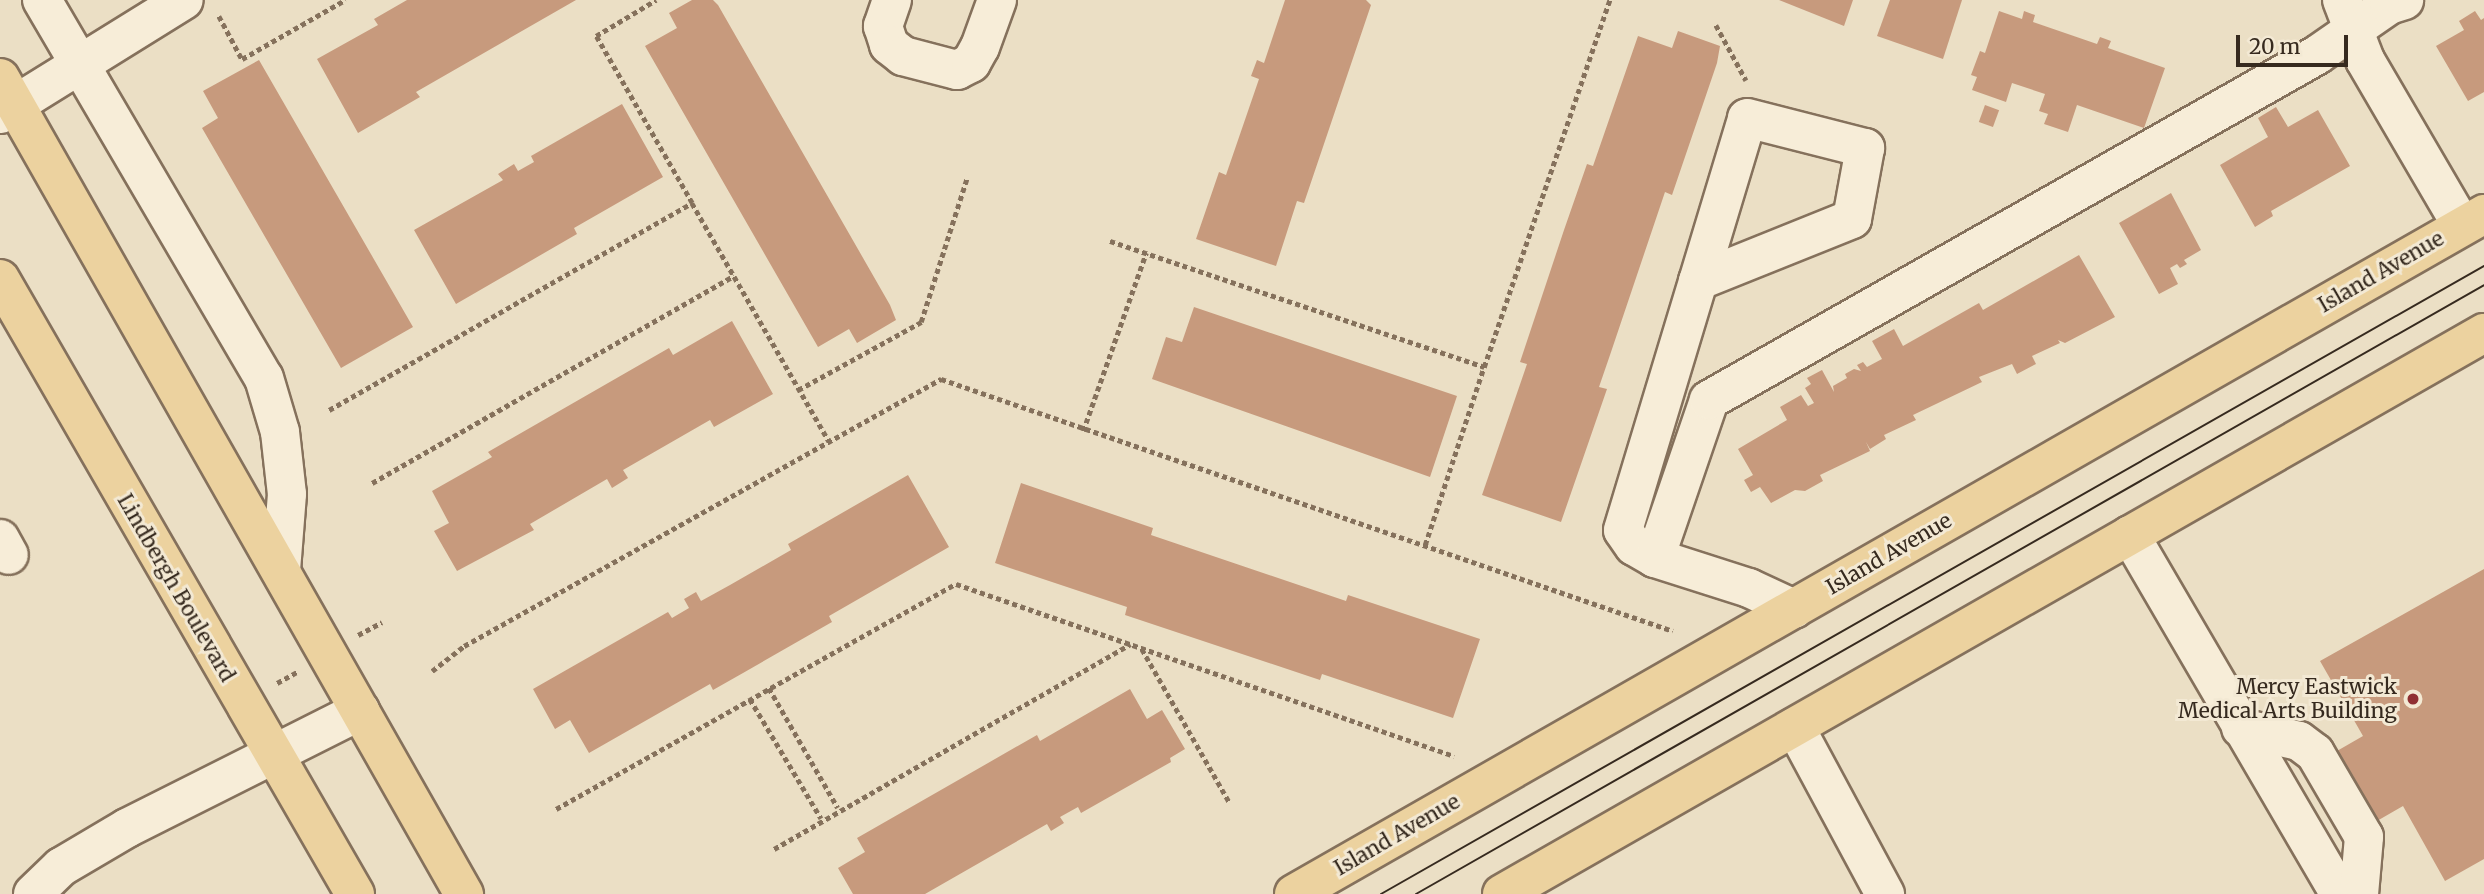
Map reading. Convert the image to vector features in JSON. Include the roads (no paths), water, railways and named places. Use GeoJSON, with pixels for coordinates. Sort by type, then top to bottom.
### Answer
{"type":"FeatureCollection","features":[{"type":"Feature","properties":{"kind":"main road"},"geometry":{"type":"LineString","coordinates":[[5,99],[281,571],[464,894]]}},
{"type":"Feature","properties":{"kind":"main road","name":"Island Avenue"},"geometry":{"type":"LineString","coordinates":[[1294,894],[2473,220]]}},
{"type":"Feature","properties":{"kind":"main road","name":"Lindbergh Boulevard"},"geometry":{"type":"LineString","coordinates":[[0,279],[272,758],[355,894]]}},
{"type":"Feature","properties":{"kind":"main road"},"geometry":{"type":"LineString","coordinates":[[1502,894],[2484,333]]}},
{"type":"Feature","properties":{"kind":"street"},"geometry":{"type":"LineString","coordinates":[[43,0],[264,378],[279,432],[287,494],[281,571]]}},
{"type":"Feature","properties":{"kind":"street"},"geometry":{"type":"LineString","coordinates":[[892,0],[883,26],[889,46],[902,56],[957,70],[971,63],[980,47],[997,0]]}},
{"type":"Feature","properties":{"kind":"street"},"geometry":{"type":"LineString","coordinates":[[1655,558],[1709,400],[2347,16],[2403,0]]}},
{"type":"Feature","properties":{"kind":"street"},"geometry":{"type":"LineString","coordinates":[[5,99],[81,67],[200,5]]}},
{"type":"Feature","properties":{"kind":"street"},"geometry":{"type":"LineString","coordinates":[[2347,16],[2473,220]]}},
{"type":"Feature","properties":{"kind":"street"},"geometry":{"type":"LineString","coordinates":[[1698,281],[1852,219],[1865,148],[1747,118],[1623,530],[1634,546],[1655,558],[1749,588],[1794,609]]}},
{"type":"Feature","properties":{"kind":"street"},"geometry":{"type":"LineString","coordinates":[[2130,535],[2340,894]]}},
{"type":"Feature","properties":{"kind":"street"},"geometry":{"type":"LineString","coordinates":[[33,894],[61,867],[127,828],[272,758],[360,711]]}},
{"type":"Feature","properties":{"kind":"street"},"geometry":{"type":"LineString","coordinates":[[1795,727],[1885,894]]}},
{"type":"Feature","properties":{"kind":"street"},"geometry":{"type":"LineString","coordinates":[[2241,728],[2299,741],[2315,753],[2364,837],[2359,894]]}},
{"type":"Feature","properties":{"kind":"tram line"},"geometry":{"type":"LineString","coordinates":[[1381,894],[2484,266]]}},
{"type":"Feature","properties":{"kind":"tram line"},"geometry":{"type":"LineString","coordinates":[[1416,894],[2484,285]]}},
{"type":"Feature","properties":{"kind":"place","name":"Mercy Eastwick Medical Arts Building"},"geometry":{"type":"Point","coordinates":[2413,699]}}]}
